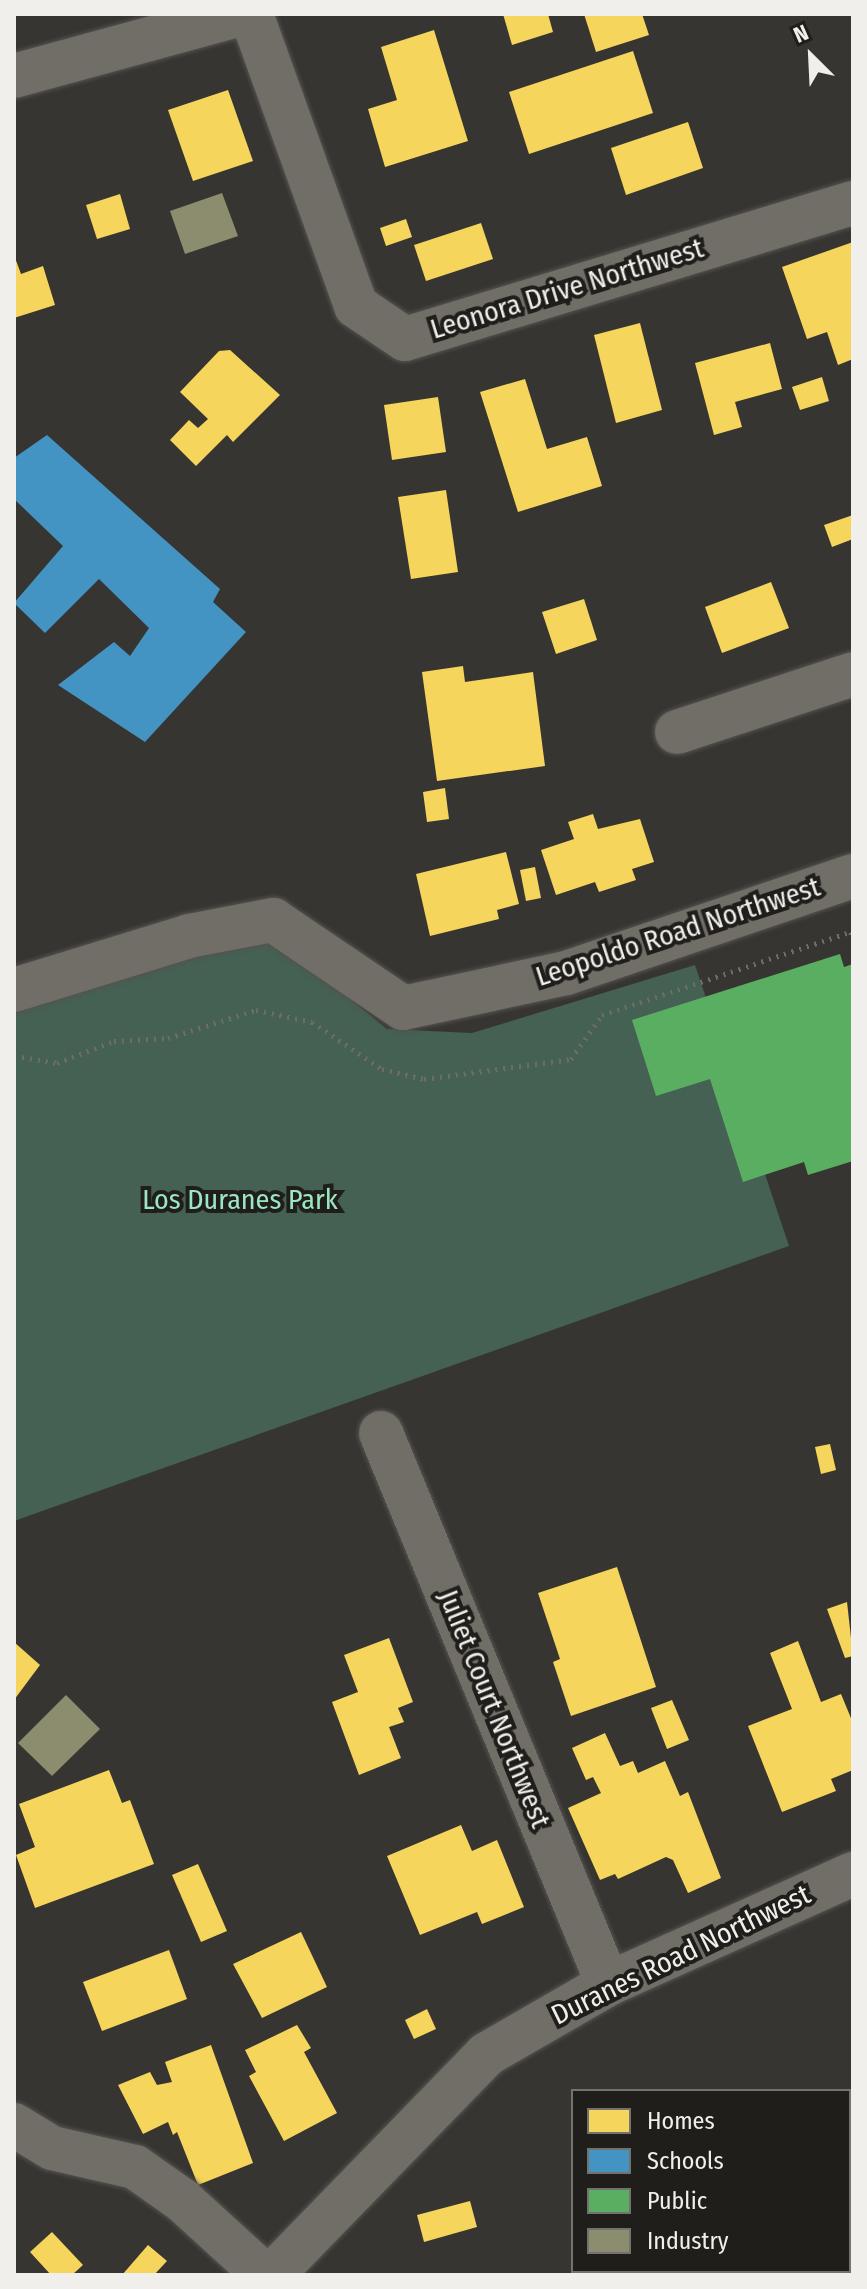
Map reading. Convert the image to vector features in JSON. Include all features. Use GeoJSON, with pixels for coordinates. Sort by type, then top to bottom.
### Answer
{"type":"FeatureCollection","features":[{"type":"Feature","properties":{"kind":"street"},"geometry":{"type":"LineString","coordinates":[[14,76],[241,14]]}},
{"type":"Feature","properties":{"kind":"street","name":"Leonora Drive Northwest"},"geometry":{"type":"LineString","coordinates":[[251,14],[356,306],[405,339],[853,203]]}},
{"type":"Feature","properties":{"kind":"street"},"geometry":{"type":"LineString","coordinates":[[677,732],[853,674]]}},
{"type":"Feature","properties":{"kind":"street","name":"Leopoldo Road Northwest"},"geometry":{"type":"LineString","coordinates":[[14,990],[189,936],[273,920],[403,1008],[566,973],[853,876]]}},
{"type":"Feature","properties":{"kind":"street","name":"Juliet Court Northwest"},"geometry":{"type":"LineString","coordinates":[[381,1433],[608,1984]]}},
{"type":"Feature","properties":{"kind":"street","name":"Duranes Road Northwest"},"geometry":{"type":"LineString","coordinates":[[272,2275],[487,2054],[608,1984],[853,1874]]}},
{"type":"Feature","properties":{"kind":"street"},"geometry":{"type":"LineString","coordinates":[[14,2125],[52,2148],[135,2167],[182,2200],[264,2275]]}},
{"type":"Feature","properties":{"kind":"path"},"geometry":{"type":"LineString","coordinates":[[818,944],[850,932],[853,936]]}},
{"type":"Feature","properties":{"kind":"green space","name":"Los Duranes Park"},"geometry":{"type":"Polygon","coordinates":[[[240,941],[282,944],[387,1029],[472,1033],[695,965],[789,1246],[14,1521],[14,1013],[240,941]]]}},
{"type":"Feature","properties":{"kind":"building: Homes"},"geometry":{"type":"Polygon","coordinates":[[[503,14],[548,14],[553,32],[512,45],[503,14]]]}},
{"type":"Feature","properties":{"kind":"building: Homes"},"geometry":{"type":"Polygon","coordinates":[[[584,14],[642,14],[649,35],[596,52],[584,14]]]}},
{"type":"Feature","properties":{"kind":"building: Homes"},"geometry":{"type":"Polygon","coordinates":[[[434,30],[468,141],[385,167],[368,109],[397,100],[381,47],[434,30]]]}},
{"type":"Feature","properties":{"kind":"building: Homes"},"geometry":{"type":"Polygon","coordinates":[[[633,51],[653,113],[529,154],[509,92],[633,51]]]}},
{"type":"Feature","properties":{"kind":"building: Homes"},"geometry":{"type":"Polygon","coordinates":[[[228,90],[253,161],[193,181],[168,110],[228,90]]]}},
{"type":"Feature","properties":{"kind":"building: Homes"},"geometry":{"type":"Polygon","coordinates":[[[688,122],[703,168],[626,195],[611,148],[688,122]]]}},
{"type":"Feature","properties":{"kind":"building: Homes"},"geometry":{"type":"Polygon","coordinates":[[[120,194],[130,229],[97,239],[86,205],[120,194]]]}},
{"type":"Feature","properties":{"kind":"building: Homes"},"geometry":{"type":"Polygon","coordinates":[[[406,219],[412,237],[386,246],[380,228],[406,219]]]}},
{"type":"Feature","properties":{"kind":"building: Homes"},"geometry":{"type":"Polygon","coordinates":[[[481,223],[493,259],[426,281],[414,245],[481,223]]]}},
{"type":"Feature","properties":{"kind":"building: Homes"},"geometry":{"type":"Polygon","coordinates":[[[853,242],[853,359],[838,365],[827,332],[807,339],[782,267],[853,242]]]}},
{"type":"Feature","properties":{"kind":"building: Homes"},"geometry":{"type":"Polygon","coordinates":[[[14,255],[21,274],[43,266],[55,305],[14,318],[14,255]]]}},
{"type":"Feature","properties":{"kind":"building: Homes"},"geometry":{"type":"Polygon","coordinates":[[[640,323],[662,410],[616,423],[594,335],[640,323]]]}},
{"type":"Feature","properties":{"kind":"building: Homes"},"geometry":{"type":"Polygon","coordinates":[[[770,343],[782,389],[735,402],[742,427],[714,435],[695,363],[770,343]]]}},
{"type":"Feature","properties":{"kind":"building: Homes"},"geometry":{"type":"Polygon","coordinates":[[[230,350],[280,395],[233,442],[227,435],[196,466],[170,440],[189,420],[198,428],[208,419],[180,392],[219,351],[230,350]]]}},
{"type":"Feature","properties":{"kind":"building: Homes"},"geometry":{"type":"Polygon","coordinates":[[[822,377],[829,401],[800,410],[792,387],[822,377]]]}},
{"type":"Feature","properties":{"kind":"building: Homes"},"geometry":{"type":"Polygon","coordinates":[[[525,379],[547,449],[587,437],[602,486],[518,512],[480,392],[525,379]]]}},
{"type":"Feature","properties":{"kind":"building: Homes"},"geometry":{"type":"Polygon","coordinates":[[[438,397],[446,452],[392,460],[384,405],[438,397]]]}},
{"type":"Feature","properties":{"kind":"building: Homes"},"geometry":{"type":"Polygon","coordinates":[[[446,490],[458,572],[411,579],[398,497],[446,490]]]}},
{"type":"Feature","properties":{"kind":"building: Homes"},"geometry":{"type":"Polygon","coordinates":[[[853,515],[853,539],[832,547],[824,525],[853,515]]]}},
{"type":"Feature","properties":{"kind":"building: Homes"},"geometry":{"type":"Polygon","coordinates":[[[771,582],[789,628],[722,653],[705,607],[771,582]]]}},
{"type":"Feature","properties":{"kind":"building: Homes"},"geometry":{"type":"Polygon","coordinates":[[[584,599],[597,640],[556,654],[542,612],[584,599]]]}},
{"type":"Feature","properties":{"kind":"building: Homes"},"geometry":{"type":"Polygon","coordinates":[[[463,666],[465,682],[533,672],[545,766],[437,781],[422,672],[463,666]]]}},
{"type":"Feature","properties":{"kind":"building: Homes"},"geometry":{"type":"Polygon","coordinates":[[[445,788],[449,819],[427,822],[423,792],[445,788]]]}},
{"type":"Feature","properties":{"kind":"building: Homes"},"geometry":{"type":"Polygon","coordinates":[[[593,814],[598,829],[640,819],[654,862],[632,869],[636,880],[599,892],[595,882],[556,895],[541,850],[574,839],[568,822],[593,814]]]}},
{"type":"Feature","properties":{"kind":"building: Homes"},"geometry":{"type":"Polygon","coordinates":[[[506,852],[519,904],[497,910],[499,919],[430,936],[416,874],[506,852]]]}},
{"type":"Feature","properties":{"kind":"building: Homes"},"geometry":{"type":"Polygon","coordinates":[[[535,867],[541,898],[526,901],[520,870],[535,867]]]}},
{"type":"Feature","properties":{"kind":"building: Homes"},"geometry":{"type":"Polygon","coordinates":[[[830,1444],[836,1470],[821,1474],[815,1447],[830,1444]]]}},
{"type":"Feature","properties":{"kind":"building: Homes"},"geometry":{"type":"Polygon","coordinates":[[[617,1567],[656,1687],[571,1716],[553,1662],[560,1659],[538,1593],[617,1567]]]}},
{"type":"Feature","properties":{"kind":"building: Homes"},"geometry":{"type":"Polygon","coordinates":[[[847,1602],[853,1656],[845,1658],[827,1609],[847,1602]]]}},
{"type":"Feature","properties":{"kind":"building: Homes"},"geometry":{"type":"Polygon","coordinates":[[[389,1638],[413,1702],[398,1708],[404,1722],[389,1727],[401,1758],[359,1775],[332,1702],[358,1692],[344,1655],[389,1638]]]}},
{"type":"Feature","properties":{"kind":"building: Homes"},"geometry":{"type":"Polygon","coordinates":[[[798,1641],[821,1702],[841,1694],[853,1723],[853,1770],[831,1779],[836,1791],[782,1812],[748,1726],[792,1709],[770,1653],[798,1641]]]}},
{"type":"Feature","properties":{"kind":"building: Homes"},"geometry":{"type":"Polygon","coordinates":[[[14,1642],[40,1665],[14,1700],[14,1642]]]}},
{"type":"Feature","properties":{"kind":"building: Homes"},"geometry":{"type":"Polygon","coordinates":[[[672,1700],[689,1740],[667,1749],[651,1708],[672,1700]]]}},
{"type":"Feature","properties":{"kind":"building: Homes"},"geometry":{"type":"Polygon","coordinates":[[[605,1733],[620,1766],[633,1761],[638,1773],[665,1761],[680,1796],[688,1792],[721,1878],[688,1893],[673,1860],[666,1857],[618,1879],[615,1874],[600,1880],[568,1808],[601,1793],[593,1777],[586,1780],[572,1748],[605,1733]]]}},
{"type":"Feature","properties":{"kind":"building: Homes"},"geometry":{"type":"Polygon","coordinates":[[[109,1770],[122,1803],[130,1800],[154,1864],[35,1908],[16,1855],[35,1847],[19,1804],[109,1770]]]}},
{"type":"Feature","properties":{"kind":"building: Homes"},"geometry":{"type":"Polygon","coordinates":[[[461,1825],[472,1851],[497,1840],[524,1907],[482,1924],[477,1912],[420,1935],[387,1856],[461,1825]]]}},
{"type":"Feature","properties":{"kind":"building: Homes"},"geometry":{"type":"Polygon","coordinates":[[[198,1864],[227,1931],[201,1942],[172,1875],[198,1864]]]}},
{"type":"Feature","properties":{"kind":"building: Homes"},"geometry":{"type":"Polygon","coordinates":[[[301,1932],[327,1987],[262,2018],[233,1964],[301,1932]]]}},
{"type":"Feature","properties":{"kind":"building: Homes"},"geometry":{"type":"Polygon","coordinates":[[[169,1950],[187,1999],[102,2031],[83,1982],[169,1950]]]}},
{"type":"Feature","properties":{"kind":"building: Homes"},"geometry":{"type":"Polygon","coordinates":[[[427,2009],[436,2029],[414,2039],[405,2020],[427,2009]]]}},
{"type":"Feature","properties":{"kind":"building: Homes"},"geometry":{"type":"Polygon","coordinates":[[[297,2025],[311,2048],[304,2052],[337,2113],[284,2141],[249,2076],[256,2072],[245,2050],[297,2025]]]}},
{"type":"Feature","properties":{"kind":"building: Homes"},"geometry":{"type":"Polygon","coordinates":[[[211,2045],[253,2163],[198,2185],[177,2132],[173,2135],[168,2122],[143,2134],[118,2085],[150,2072],[157,2085],[172,2082],[165,2062],[211,2045]]]}},
{"type":"Feature","properties":{"kind":"building: Homes"},"geometry":{"type":"Polygon","coordinates":[[[470,2201],[477,2227],[424,2242],[417,2215],[470,2201]]]}},
{"type":"Feature","properties":{"kind":"building: Homes"},"geometry":{"type":"Polygon","coordinates":[[[52,2232],[83,2265],[72,2275],[51,2275],[30,2252],[52,2232]]]}},
{"type":"Feature","properties":{"kind":"building: Homes"},"geometry":{"type":"Polygon","coordinates":[[[148,2245],[167,2261],[154,2275],[122,2275],[148,2245]]]}},
{"type":"Feature","properties":{"kind":"building: Schools"},"geometry":{"type":"Polygon","coordinates":[[[47,435],[220,589],[213,602],[246,632],[145,742],[58,685],[114,642],[130,656],[149,628],[99,579],[45,633],[14,603],[63,546],[14,499],[14,458],[47,435]]]}},
{"type":"Feature","properties":{"kind":"building: Public"},"geometry":{"type":"Polygon","coordinates":[[[840,954],[844,967],[853,964],[853,1161],[808,1175],[804,1162],[743,1182],[710,1079],[656,1096],[632,1020],[840,954]]]}},
{"type":"Feature","properties":{"kind":"building: Industry"},"geometry":{"type":"Polygon","coordinates":[[[222,193],[238,236],[185,254],[170,211],[222,193]]]}},
{"type":"Feature","properties":{"kind":"building: Industry"},"geometry":{"type":"Polygon","coordinates":[[[66,1695],[100,1729],[52,1776],[18,1743],[66,1695]]]}}]}
